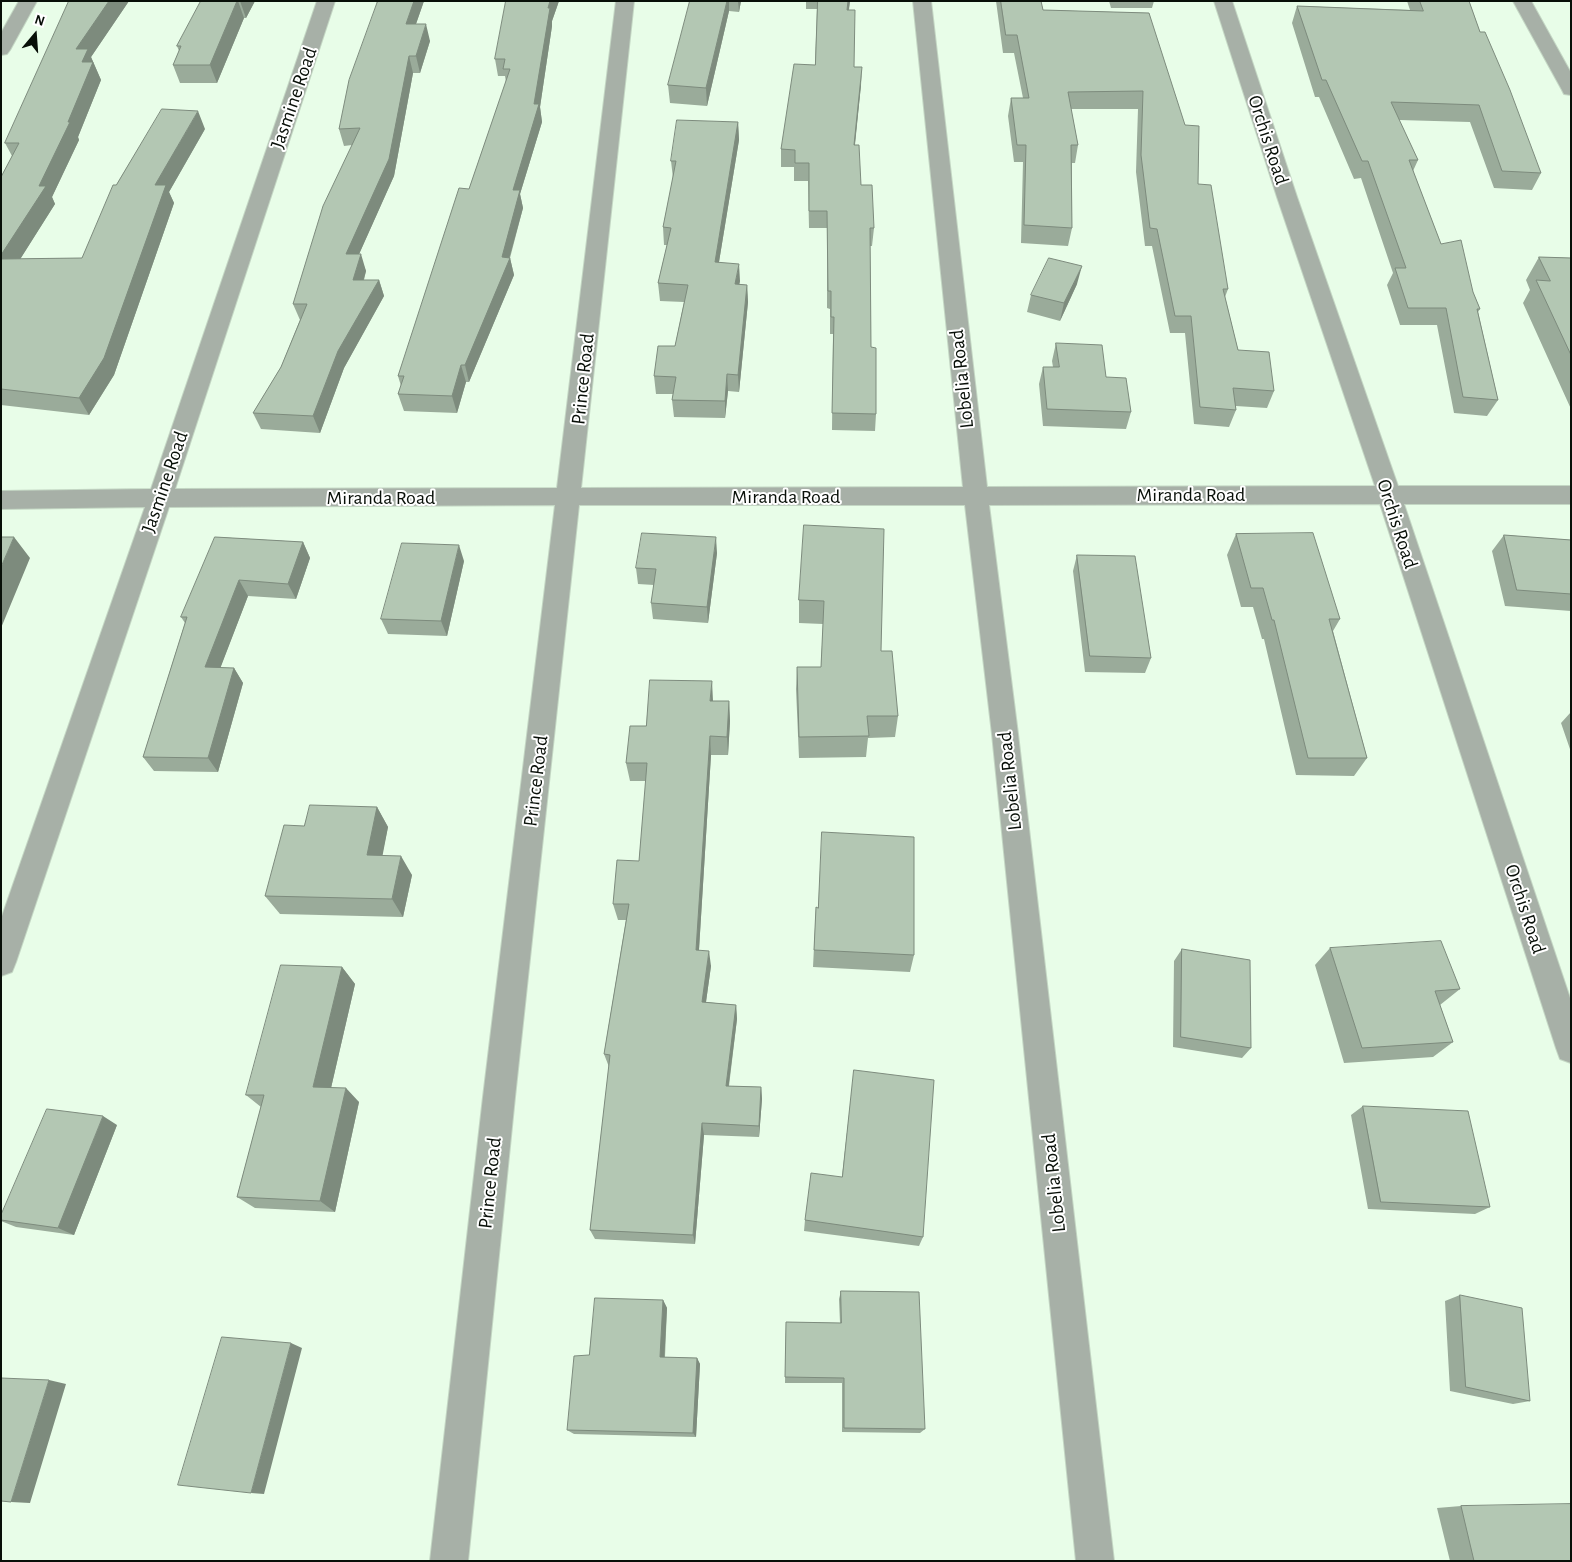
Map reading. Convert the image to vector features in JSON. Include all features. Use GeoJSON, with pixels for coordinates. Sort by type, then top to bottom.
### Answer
{"type":"FeatureCollection","features":[{"type":"Feature","properties":{"kind":"street"},"geometry":{"type":"LineString","coordinates":[[1,50],[28,1]]}},
{"type":"Feature","properties":{"kind":"street","name":"Jasmine Road"},"geometry":{"type":"LineString","coordinates":[[1,962],[160,499],[326,1]]}},
{"type":"Feature","properties":{"kind":"street","name":"Prince Road"},"geometry":{"type":"LineString","coordinates":[[449,1561],[499,1097],[625,1]]}},
{"type":"Feature","properties":{"kind":"street","name":"Lobelia Road"},"geometry":{"type":"LineString","coordinates":[[922,1],[976,496],[1005,734],[1095,1561]]}},
{"type":"Feature","properties":{"kind":"street","name":"Orchis Road"},"geometry":{"type":"LineString","coordinates":[[1222,1],[1287,197],[1367,427],[1571,1048]]}},
{"type":"Feature","properties":{"kind":"street"},"geometry":{"type":"LineString","coordinates":[[1522,1],[1571,90]]}},
{"type":"Feature","properties":{"kind":"street","name":"Miranda Road"},"geometry":{"type":"LineString","coordinates":[[1,500],[269,497],[1571,495]]}},
{"type":"Feature","properties":{"kind":"building"},"geometry":{"type":"Polygon","coordinates":[[[69,1],[109,1],[76,49],[88,49],[82,62],[93,62],[68,122],[70,122],[39,186],[46,186],[1,255],[1,177],[19,143],[5,143],[69,1]]]}},
{"type":"Feature","properties":{"kind":"building"},"geometry":{"type":"Polygon","coordinates":[[[201,1],[237,1],[210,65],[173,65],[181,46],[177,46],[201,1]]]}},
{"type":"Feature","properties":{"kind":"building"},"geometry":{"type":"Polygon","coordinates":[[[378,1],[414,1],[406,24],[426,24],[416,56],[409,56],[389,159],[346,254],[361,254],[353,280],[379,280],[338,351],[313,416],[253,413],[281,367],[307,304],[293,304],[323,206],[360,128],[339,129],[349,80],[378,1]]]}},
{"type":"Feature","properties":{"kind":"building"},"geometry":{"type":"Polygon","coordinates":[[[506,1],[550,1],[534,104],[539,104],[513,190],[520,190],[502,257],[510,258],[465,365],[461,365],[452,396],[398,394],[404,376],[398,376],[459,188],[469,189],[510,69],[503,69],[505,59],[495,59],[506,1]]]}},
{"type":"Feature","properties":{"kind":"building"},"geometry":{"type":"Polygon","coordinates":[[[690,1],[727,1],[706,88],[668,85],[690,1]]]}},
{"type":"Feature","properties":{"kind":"building"},"geometry":{"type":"Polygon","coordinates":[[[818,1],[848,1],[847,10],[855,10],[854,67],[862,67],[854,145],[859,145],[861,185],[872,185],[874,228],[870,228],[871,347],[876,348],[876,414],[832,413],[834,317],[831,317],[831,291],[828,291],[827,211],[809,211],[809,163],[795,163],[795,150],[781,149],[794,64],[815,65],[818,1]]]}},
{"type":"Feature","properties":{"kind":"building"},"geometry":{"type":"Polygon","coordinates":[[[1001,1],[1041,1],[1043,10],[1149,13],[1185,125],[1199,126],[1198,184],[1211,185],[1228,289],[1223,289],[1238,350],[1269,352],[1274,391],[1233,388],[1236,410],[1200,407],[1191,316],[1175,316],[1157,229],[1150,228],[1141,155],[1143,91],[1068,92],[1078,145],[1071,145],[1072,228],[1024,225],[1026,145],[1017,145],[1011,98],[1029,98],[1017,35],[1006,35],[1001,1]]]}},
{"type":"Feature","properties":{"kind":"building"},"geometry":{"type":"Polygon","coordinates":[[[1420,1],[1469,1],[1480,32],[1485,32],[1510,90],[1541,173],[1502,171],[1479,105],[1391,102],[1418,160],[1409,160],[1441,244],[1461,240],[1473,292],[1480,309],[1477,309],[1498,400],[1463,397],[1446,308],[1408,308],[1395,268],[1406,268],[1368,161],[1362,161],[1326,80],[1322,80],[1297,6],[1423,11],[1420,1]]]}},
{"type":"Feature","properties":{"kind":"building"},"geometry":{"type":"Polygon","coordinates":[[[162,109],[198,111],[155,185],[166,185],[104,358],[79,398],[1,389],[1,259],[82,258],[113,185],[116,185],[162,109]]]}},
{"type":"Feature","properties":{"kind":"building"},"geometry":{"type":"Polygon","coordinates":[[[677,120],[738,122],[715,262],[739,264],[735,284],[747,285],[738,375],[727,374],[725,401],[672,400],[676,377],[654,376],[658,346],[675,346],[688,285],[658,283],[671,228],[663,227],[676,161],[671,161],[677,120]]]}},
{"type":"Feature","properties":{"kind":"building"},"geometry":{"type":"Polygon","coordinates":[[[1539,257],[1571,258],[1571,355],[1536,280],[1550,281],[1539,257]]]}},
{"type":"Feature","properties":{"kind":"building"},"geometry":{"type":"Polygon","coordinates":[[[1049,258],[1082,266],[1064,303],[1031,295],[1049,258]]]}},
{"type":"Feature","properties":{"kind":"building"},"geometry":{"type":"Polygon","coordinates":[[[1056,343],[1102,345],[1106,377],[1126,378],[1131,412],[1047,409],[1043,367],[1059,367],[1056,343]]]}},
{"type":"Feature","properties":{"kind":"building"},"geometry":{"type":"Polygon","coordinates":[[[804,525],[884,529],[881,651],[892,651],[898,716],[867,716],[869,736],[799,737],[797,667],[821,667],[824,601],[799,600],[804,525]]]}},
{"type":"Feature","properties":{"kind":"building"},"geometry":{"type":"Polygon","coordinates":[[[642,533],[716,537],[707,607],[651,603],[656,569],[636,568],[642,533]]]}},
{"type":"Feature","properties":{"kind":"building"},"geometry":{"type":"Polygon","coordinates":[[[1313,533],[1340,619],[1329,619],[1367,758],[1308,758],[1274,620],[1272,620],[1263,588],[1251,588],[1236,534],[1313,533]]]}},
{"type":"Feature","properties":{"kind":"building"},"geometry":{"type":"Polygon","coordinates":[[[1504,535],[1571,540],[1571,594],[1517,590],[1504,535]]]}},
{"type":"Feature","properties":{"kind":"building"},"geometry":{"type":"Polygon","coordinates":[[[1,537],[14,537],[1,567],[1,537]]]}},
{"type":"Feature","properties":{"kind":"building"},"geometry":{"type":"Polygon","coordinates":[[[215,537],[303,542],[288,584],[239,580],[205,667],[234,668],[208,758],[143,757],[187,617],[181,617],[215,537]]]}},
{"type":"Feature","properties":{"kind":"building"},"geometry":{"type":"Polygon","coordinates":[[[402,543],[459,545],[441,621],[381,619],[402,543]]]}},
{"type":"Feature","properties":{"kind":"building"},"geometry":{"type":"Polygon","coordinates":[[[1077,555],[1135,556],[1151,658],[1090,656],[1077,555]]]}},
{"type":"Feature","properties":{"kind":"building"},"geometry":{"type":"Polygon","coordinates":[[[650,680],[712,681],[710,701],[729,701],[727,737],[710,736],[696,950],[709,951],[702,1002],[736,1005],[726,1086],[761,1087],[759,1126],[702,1123],[693,1235],[590,1230],[610,1055],[604,1054],[629,904],[613,904],[617,860],[639,861],[647,763],[626,763],[630,726],[646,726],[650,680]]]}},
{"type":"Feature","properties":{"kind":"building"},"geometry":{"type":"Polygon","coordinates":[[[310,805],[377,807],[367,855],[401,856],[392,899],[265,896],[284,825],[304,826],[310,805]]]}},
{"type":"Feature","properties":{"kind":"building"},"geometry":{"type":"Polygon","coordinates":[[[822,832],[914,837],[914,955],[814,950],[822,832]]]}},
{"type":"Feature","properties":{"kind":"building"},"geometry":{"type":"Polygon","coordinates":[[[1441,941],[1460,989],[1435,991],[1453,1042],[1362,1048],[1330,948],[1441,941]]]}},
{"type":"Feature","properties":{"kind":"building"},"geometry":{"type":"Polygon","coordinates":[[[1182,949],[1250,960],[1251,1048],[1181,1037],[1182,949]]]}},
{"type":"Feature","properties":{"kind":"building"},"geometry":{"type":"Polygon","coordinates":[[[281,965],[342,967],[313,1087],[346,1088],[320,1201],[237,1197],[264,1095],[246,1095],[281,965]]]}},
{"type":"Feature","properties":{"kind":"building"},"geometry":{"type":"Polygon","coordinates":[[[854,1070],[934,1080],[923,1237],[805,1220],[811,1173],[842,1177],[854,1070]]]}},
{"type":"Feature","properties":{"kind":"building"},"geometry":{"type":"Polygon","coordinates":[[[1363,1106],[1468,1111],[1490,1207],[1381,1202],[1363,1106]]]}},
{"type":"Feature","properties":{"kind":"building"},"geometry":{"type":"Polygon","coordinates":[[[47,1109],[103,1116],[58,1228],[1,1220],[1,1215],[47,1109]]]}},
{"type":"Feature","properties":{"kind":"building"},"geometry":{"type":"Polygon","coordinates":[[[841,1291],[919,1292],[925,1429],[844,1428],[844,1378],[785,1377],[786,1322],[841,1323],[841,1291]]]}},
{"type":"Feature","properties":{"kind":"building"},"geometry":{"type":"Polygon","coordinates":[[[1460,1295],[1522,1308],[1530,1401],[1466,1387],[1460,1295]]]}},
{"type":"Feature","properties":{"kind":"building"},"geometry":{"type":"Polygon","coordinates":[[[595,1298],[663,1300],[660,1357],[697,1358],[693,1433],[567,1430],[574,1356],[589,1355],[595,1298]]]}},
{"type":"Feature","properties":{"kind":"building"},"geometry":{"type":"Polygon","coordinates":[[[222,1337],[291,1343],[251,1493],[178,1485],[222,1337]]]}},
{"type":"Feature","properties":{"kind":"building"},"geometry":{"type":"Polygon","coordinates":[[[1,1378],[49,1380],[11,1502],[1,1501],[1,1378]]]}},
{"type":"Feature","properties":{"kind":"building"},"geometry":{"type":"Polygon","coordinates":[[[1571,1504],[1571,1561],[1474,1561],[1461,1506],[1571,1504]]]}}]}
